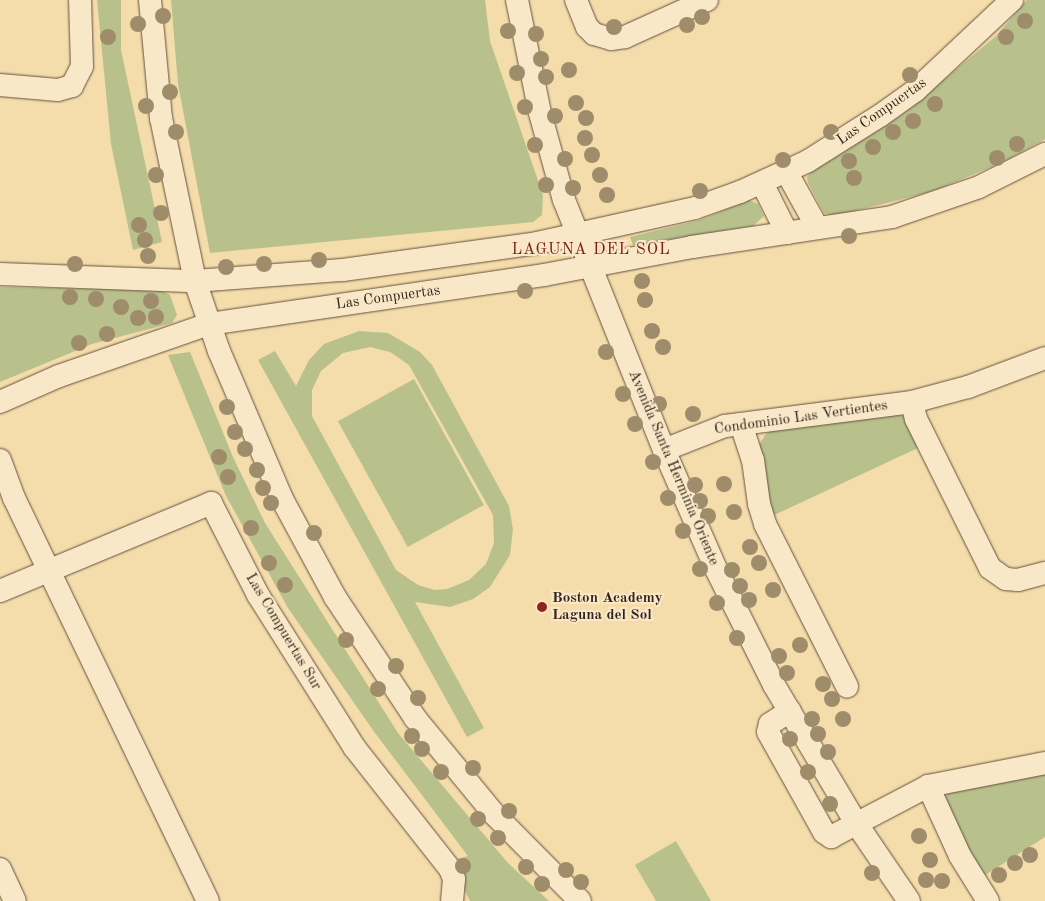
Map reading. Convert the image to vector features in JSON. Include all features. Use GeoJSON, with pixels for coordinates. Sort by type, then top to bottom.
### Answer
{"type":"FeatureCollection","features":[{"type":"Feature","properties":{"kind":"street"},"geometry":{"type":"LineString","coordinates":[[0,85],[58,90],[72,86],[82,66],[80,0]]}},
{"type":"Feature","properties":{"kind":"street"},"geometry":{"type":"LineString","coordinates":[[150,0],[161,118],[195,280],[209,324],[282,499],[361,640],[453,767],[494,814],[580,901]]}},
{"type":"Feature","properties":{"kind":"street","name":"Avenida Santa Herminia Oriente"},"geometry":{"type":"LineString","coordinates":[[516,0],[540,113],[576,235],[664,450],[716,569],[790,711],[856,824],[909,901]]}},
{"type":"Feature","properties":{"kind":"street"},"geometry":{"type":"LineString","coordinates":[[576,0],[588,27],[594,34],[611,39],[626,37],[707,0]]}},
{"type":"Feature","properties":{"kind":"street","name":"Las Compuertas"},"geometry":{"type":"LineString","coordinates":[[0,274],[195,280],[396,265],[576,235],[695,208],[762,183],[808,161],[916,90],[1012,0]]}},
{"type":"Feature","properties":{"kind":"street","name":"Las Compuertas"},"geometry":{"type":"LineString","coordinates":[[0,402],[59,376],[209,324],[590,268],[692,247],[816,227],[878,220],[921,208],[979,187],[1045,154]]}},
{"type":"Feature","properties":{"kind":"street"},"geometry":{"type":"LineString","coordinates":[[786,171],[816,227]]}},
{"type":"Feature","properties":{"kind":"street"},"geometry":{"type":"LineString","coordinates":[[762,183],[787,233]]}},
{"type":"Feature","properties":{"kind":"street","name":"Condominio Las Vertientes"},"geometry":{"type":"LineString","coordinates":[[664,450],[720,428],[912,402],[968,387],[1045,358]]}},
{"type":"Feature","properties":{"kind":"street"},"geometry":{"type":"LineString","coordinates":[[912,402],[916,419],[987,563],[996,573],[1011,580],[1026,580],[1045,573]]}},
{"type":"Feature","properties":{"kind":"street"},"geometry":{"type":"LineString","coordinates":[[741,424],[753,460],[758,504],[765,524],[847,686]]}},
{"type":"Feature","properties":{"kind":"street"},"geometry":{"type":"LineString","coordinates":[[0,460],[14,498],[208,901]]}},
{"type":"Feature","properties":{"kind":"street","name":"Las Compuertas Sur"},"geometry":{"type":"LineString","coordinates":[[0,591],[48,569],[211,503],[258,595],[354,746],[450,869],[454,879],[452,901]]}},
{"type":"Feature","properties":{"kind":"street"},"geometry":{"type":"LineString","coordinates":[[790,711],[770,724],[768,732],[824,832],[835,836],[928,786],[1045,763]]}},
{"type":"Feature","properties":{"kind":"street"},"geometry":{"type":"LineString","coordinates":[[928,786],[960,856],[988,901]]}},
{"type":"Feature","properties":{"kind":"street"},"geometry":{"type":"LineString","coordinates":[[0,869],[15,901]]}},
{"type":"Feature","properties":{"kind":"green space"},"geometry":{"type":"Polygon","coordinates":[[[97,0],[121,0],[121,50],[162,242],[133,250],[111,144],[97,0]]]}},
{"type":"Feature","properties":{"kind":"green space"},"geometry":{"type":"Polygon","coordinates":[[[171,0],[485,0],[490,41],[543,195],[542,215],[533,222],[210,253],[178,84],[171,0]]]}},
{"type":"Feature","properties":{"kind":"green space"},"geometry":{"type":"Polygon","coordinates":[[[1027,0],[1045,0],[1045,139],[1003,162],[931,192],[834,216],[824,213],[808,183],[807,177],[813,170],[900,116],[995,37],[1027,0]]]}},
{"type":"Feature","properties":{"kind":"green space"},"geometry":{"type":"Polygon","coordinates":[[[749,200],[758,204],[764,216],[753,226],[633,245],[630,237],[700,220],[749,200]]]}},
{"type":"Feature","properties":{"kind":"green space"},"geometry":{"type":"Polygon","coordinates":[[[0,287],[160,290],[170,295],[177,315],[172,323],[92,344],[0,382],[0,287]]]}},
{"type":"Feature","properties":{"kind":"green space"},"geometry":{"type":"Polygon","coordinates":[[[359,331],[388,333],[420,352],[432,365],[509,506],[513,529],[510,555],[490,587],[473,599],[450,607],[415,602],[484,728],[467,737],[258,360],[275,351],[296,386],[309,360],[324,344],[359,331]],[[370,347],[343,353],[321,371],[312,390],[312,416],[396,570],[418,585],[434,590],[447,589],[469,580],[486,564],[494,543],[493,515],[409,365],[390,352],[370,347]]]}},
{"type":"Feature","properties":{"kind":"green space"},"geometry":{"type":"Polygon","coordinates":[[[190,352],[233,457],[265,523],[398,733],[508,863],[549,901],[470,901],[450,861],[468,856],[375,733],[288,608],[226,496],[168,355],[190,352]]]}},
{"type":"Feature","properties":{"kind":"green space"},"geometry":{"type":"Polygon","coordinates":[[[414,379],[484,505],[408,547],[338,421],[414,379]]]}},
{"type":"Feature","properties":{"kind":"green space"},"geometry":{"type":"Polygon","coordinates":[[[899,414],[905,418],[920,447],[770,517],[758,447],[765,435],[771,430],[899,414]]]}},
{"type":"Feature","properties":{"kind":"green space"},"geometry":{"type":"Polygon","coordinates":[[[1045,772],[1045,837],[982,877],[944,798],[954,787],[1045,772]]]}},
{"type":"Feature","properties":{"kind":"green space"},"geometry":{"type":"Polygon","coordinates":[[[676,841],[711,901],[656,901],[635,865],[676,841]]]}},
{"type":"Feature","properties":{"kind":"place","name":"Boston Academy Laguna del Sol"},"geometry":{"type":"Point","coordinates":[542,607]}},
{"type":"Feature","properties":{"kind":"district","name":"LAGUNA DEL SOL"},"geometry":{"type":"Point","coordinates":[591,250]}}]}
